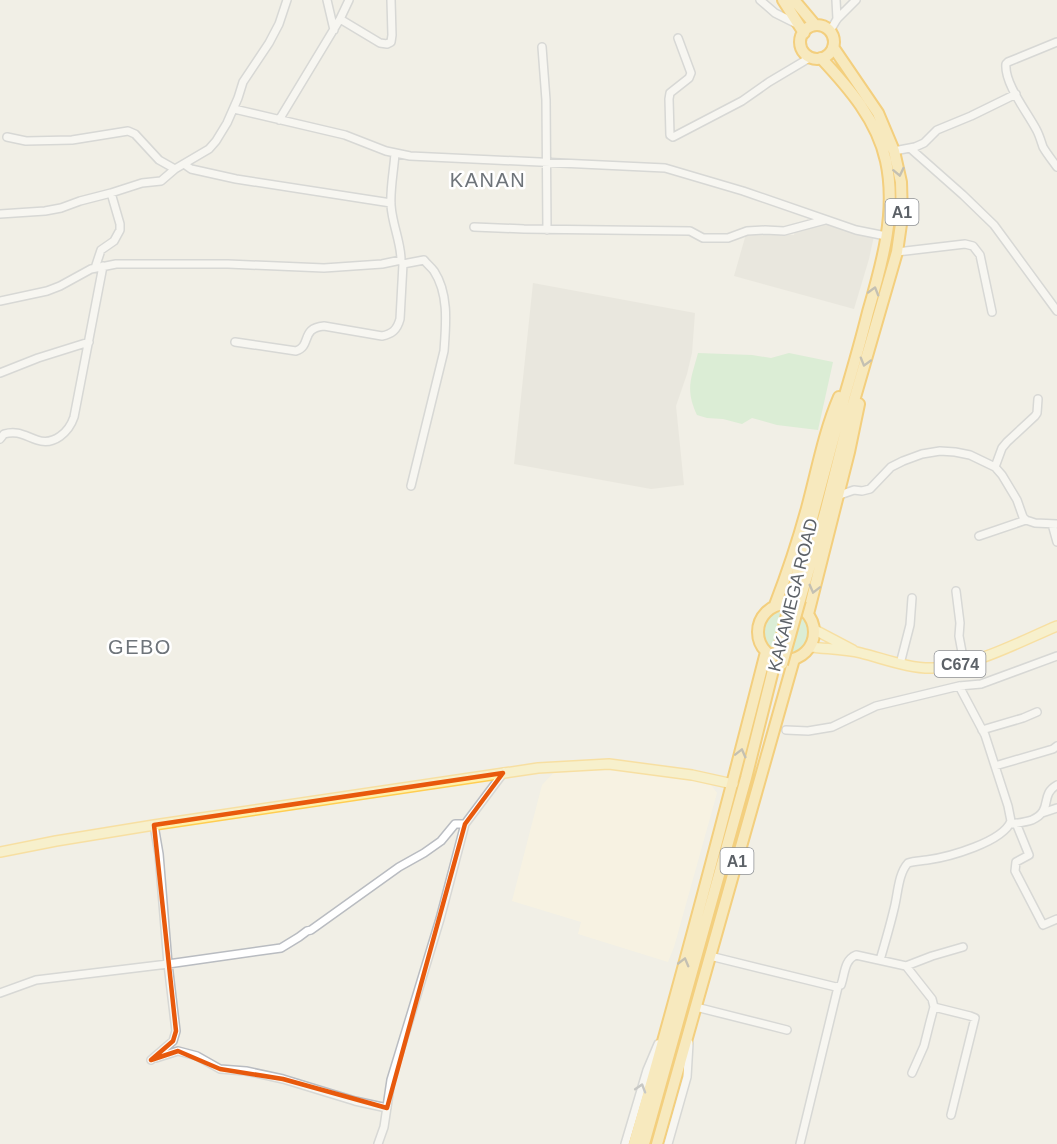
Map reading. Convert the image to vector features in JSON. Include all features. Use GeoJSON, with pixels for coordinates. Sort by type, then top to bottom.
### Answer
{"type":"FeatureCollection","features":[{"type":"Feature","properties":{"kind":"highway","name":"A1"},"geometry":{"type":"LineString","coordinates":[[783,0],[800,28],[803,51],[816,58]]}},
{"type":"Feature","properties":{"kind":"highway"},"geometry":{"type":"LineString","coordinates":[[794,0],[814,25]]}},
{"type":"Feature","properties":{"kind":"highway"},"geometry":{"type":"LineString","coordinates":[[800,28],[814,25],[826,27],[830,31]]}},
{"type":"Feature","properties":{"kind":"highway","name":"A1"},"geometry":{"type":"LineString","coordinates":[[775,606],[807,510],[834,408],[840,396],[852,389],[897,252],[902,217],[902,194],[894,150],[878,114],[833,47],[833,36],[830,31]]}},
{"type":"Feature","properties":{"kind":"highway"},"geometry":{"type":"LineString","coordinates":[[816,58],[829,54],[833,47]]}},
{"type":"Feature","properties":{"kind":"highway","name":"KAKAMEGA ROAD"},"geometry":{"type":"LineString","coordinates":[[646,1144],[704,953],[825,513],[879,274],[890,215],[889,182],[880,142],[860,103],[845,84],[816,58]]}},
{"type":"Feature","properties":{"kind":"highway","name":"A1"},"geometry":{"type":"LineString","coordinates":[[808,614],[857,419],[859,404],[852,389]]}},
{"type":"Feature","properties":{"kind":"highway","name":"KAKAMEGA ROAD"},"geometry":{"type":"LineString","coordinates":[[646,1144],[746,778],[792,597],[852,389]]}},
{"type":"Feature","properties":{"kind":"highway"},"geometry":{"type":"LineString","coordinates":[[784,603],[793,604],[801,608],[813,621],[815,630],[811,647],[805,654],[795,659],[780,660],[766,652],[760,643],[758,625],[768,610],[775,606],[784,603]]}},
{"type":"Feature","properties":{"kind":"highway","name":"A1"},"geometry":{"type":"LineString","coordinates":[[634,1144],[733,784],[766,652]]}},
{"type":"Feature","properties":{"kind":"highway","name":"A1"},"geometry":{"type":"LineString","coordinates":[[657,1144],[795,659]]}},
{"type":"Feature","properties":{"kind":"main road","name":"C674"},"geometry":{"type":"LineString","coordinates":[[811,647],[858,652],[918,668],[935,668],[964,663],[990,655],[1057,626]]}},
{"type":"Feature","properties":{"kind":"main road","name":"C674"},"geometry":{"type":"LineString","coordinates":[[815,630],[858,652]]}},
{"type":"Feature","properties":{"kind":"main road"},"geometry":{"type":"LineString","coordinates":[[0,852],[154,825],[538,768],[609,764],[733,784]]}},
{"type":"Feature","properties":{"kind":"street"},"geometry":{"type":"LineString","coordinates":[[0,214],[45,211],[142,183],[161,181],[175,169],[213,146],[234,109],[243,82],[279,24],[287,0]]}},
{"type":"Feature","properties":{"kind":"street"},"geometry":{"type":"LineString","coordinates":[[327,0],[333,30]]}},
{"type":"Feature","properties":{"kind":"street"},"geometry":{"type":"LineString","coordinates":[[279,120],[340,20],[349,0]]}},
{"type":"Feature","properties":{"kind":"street"},"geometry":{"type":"LineString","coordinates":[[340,20],[380,43],[387,44],[391,42],[392,35],[391,0]]}},
{"type":"Feature","properties":{"kind":"street"},"geometry":{"type":"LineString","coordinates":[[760,0],[775,13],[800,28]]}},
{"type":"Feature","properties":{"kind":"street"},"geometry":{"type":"LineString","coordinates":[[836,0],[837,19]]}},
{"type":"Feature","properties":{"kind":"street"},"geometry":{"type":"LineString","coordinates":[[830,31],[837,19],[856,0]]}},
{"type":"Feature","properties":{"kind":"street"},"geometry":{"type":"LineString","coordinates":[[678,38],[691,73],[689,78],[671,91],[669,96],[670,135],[673,137],[742,101],[769,82],[816,58]]}},
{"type":"Feature","properties":{"kind":"street"},"geometry":{"type":"LineString","coordinates":[[1057,42],[1006,64],[1006,71],[1016,94],[1046,152],[1057,166]]}},
{"type":"Feature","properties":{"kind":"street"},"geometry":{"type":"LineString","coordinates":[[542,47],[546,100],[547,230]]}},
{"type":"Feature","properties":{"kind":"street"},"geometry":{"type":"LineString","coordinates":[[894,150],[911,149],[924,143],[937,130],[1016,94]]}},
{"type":"Feature","properties":{"kind":"street"},"geometry":{"type":"LineString","coordinates":[[234,109],[345,135],[410,156],[633,165],[675,170],[856,230],[886,236]]}},
{"type":"Feature","properties":{"kind":"street"},"geometry":{"type":"LineString","coordinates":[[7,138],[30,141],[72,140],[128,131],[135,134],[159,160],[175,169]]}},
{"type":"Feature","properties":{"kind":"street"},"geometry":{"type":"LineString","coordinates":[[911,149],[994,225],[1057,310]]}},
{"type":"Feature","properties":{"kind":"street"},"geometry":{"type":"LineString","coordinates":[[235,342],[296,351],[303,347],[313,328],[324,326],[382,336],[389,335],[398,326],[402,262],[391,203],[395,153]]}},
{"type":"Feature","properties":{"kind":"street"},"geometry":{"type":"LineString","coordinates":[[184,164],[191,169],[236,179],[391,203]]}},
{"type":"Feature","properties":{"kind":"street"},"geometry":{"type":"LineString","coordinates":[[95,268],[101,250],[114,241],[120,230],[111,193]]}},
{"type":"Feature","properties":{"kind":"street"},"geometry":{"type":"LineString","coordinates":[[474,227],[690,231],[703,238],[728,238],[747,231],[784,231],[825,220]]}},
{"type":"Feature","properties":{"kind":"street"},"geometry":{"type":"LineString","coordinates":[[897,252],[965,244],[973,246],[980,255],[992,312]]}},
{"type":"Feature","properties":{"kind":"street"},"geometry":{"type":"LineString","coordinates":[[0,301],[60,286],[95,268],[116,264],[324,267],[424,260],[434,271],[443,292],[446,306],[444,351],[411,486]]}},
{"type":"Feature","properties":{"kind":"street"},"geometry":{"type":"LineString","coordinates":[[0,439],[4,434],[16,432],[37,440],[50,441],[61,436],[72,424],[103,266]]}},
{"type":"Feature","properties":{"kind":"street"},"geometry":{"type":"LineString","coordinates":[[0,373],[16,365],[89,342]]}},
{"type":"Feature","properties":{"kind":"street"},"geometry":{"type":"LineString","coordinates":[[995,467],[1002,448],[1037,413],[1038,399]]}},
{"type":"Feature","properties":{"kind":"street"},"geometry":{"type":"LineString","coordinates":[[837,496],[854,490],[870,489],[891,467],[922,454],[940,451],[970,455],[995,467],[1002,475],[1026,520],[1054,524],[1057,542]]}},
{"type":"Feature","properties":{"kind":"street"},"geometry":{"type":"LineString","coordinates":[[979,536],[1026,520]]}},
{"type":"Feature","properties":{"kind":"street"},"geometry":{"type":"LineString","coordinates":[[956,591],[960,623],[959,636],[964,663]]}},
{"type":"Feature","properties":{"kind":"street"},"geometry":{"type":"LineString","coordinates":[[900,664],[908,640],[912,598]]}},
{"type":"Feature","properties":{"kind":"street"},"geometry":{"type":"LineString","coordinates":[[786,730],[808,731],[832,727],[876,706],[959,686],[981,684],[1057,656]]}},
{"type":"Feature","properties":{"kind":"street"},"geometry":{"type":"LineString","coordinates":[[959,686],[982,730],[1013,824],[1029,855],[1016,862],[1015,871],[1043,925],[1057,919]]}},
{"type":"Feature","properties":{"kind":"street"},"geometry":{"type":"LineString","coordinates":[[982,730],[1036,712]]}},
{"type":"Feature","properties":{"kind":"street"},"geometry":{"type":"LineString","coordinates":[[995,766],[1057,746]]}},
{"type":"Feature","properties":{"kind":"street"},"geometry":{"type":"LineString","coordinates":[[378,1144],[384,1127],[391,1080],[440,919],[465,824],[504,773]]}},
{"type":"Feature","properties":{"kind":"street"},"geometry":{"type":"LineString","coordinates":[[1042,813],[1050,789],[1057,785]]}},
{"type":"Feature","properties":{"kind":"street"},"geometry":{"type":"LineString","coordinates":[[880,960],[902,875],[908,863],[955,854],[974,847],[1003,832],[1013,824],[1032,820],[1042,813],[1057,808]]}},
{"type":"Feature","properties":{"kind":"street"},"geometry":{"type":"LineString","coordinates":[[0,993],[36,980],[281,948],[311,930],[399,867],[424,854],[441,841],[455,824],[465,824]]}},
{"type":"Feature","properties":{"kind":"street"},"geometry":{"type":"LineString","coordinates":[[154,825],[159,854],[176,1031],[173,1041],[151,1060],[178,1051],[197,1056],[220,1069],[246,1071],[283,1079],[355,1101],[387,1108]]}},
{"type":"Feature","properties":{"kind":"street"},"geometry":{"type":"LineString","coordinates":[[800,1144],[838,987],[842,983],[847,962],[856,955],[906,966],[963,947]]}},
{"type":"Feature","properties":{"kind":"street"},"geometry":{"type":"LineString","coordinates":[[710,956],[838,987]]}},
{"type":"Feature","properties":{"kind":"street"},"geometry":{"type":"LineString","coordinates":[[906,966],[932,999],[934,1007],[924,1046],[912,1074]]}},
{"type":"Feature","properties":{"kind":"street"},"geometry":{"type":"LineString","coordinates":[[696,1007],[788,1030]]}},
{"type":"Feature","properties":{"kind":"street"},"geometry":{"type":"LineString","coordinates":[[934,1007],[975,1018],[951,1115]]}},
{"type":"Feature","properties":{"kind":"street"},"geometry":{"type":"LineString","coordinates":[[625,1144],[646,1070],[669,1020]]}},
{"type":"Feature","properties":{"kind":"street"},"geometry":{"type":"LineString","coordinates":[[668,1144],[687,1077],[691,1025]]}},
{"type":"Feature","properties":{"kind":"highlighted area"},"geometry":{"type":"Polygon","coordinates":[[[503,773],[465,824],[387,1108],[283,1079],[220,1069],[178,1051],[151,1060],[173,1041],[176,1031],[154,825],[503,773]]]}},
{"type":"Feature","properties":{"kind":"shaded area"},"geometry":{"type":"Polygon","coordinates":[[[827,223],[874,236],[854,309],[734,276],[746,234],[794,235],[796,229],[827,223]]]}},
{"type":"Feature","properties":{"kind":"shaded area"},"geometry":{"type":"Polygon","coordinates":[[[533,283],[695,313],[692,353],[676,406],[684,485],[651,489],[514,464],[533,283]]]}},
{"type":"Feature","properties":{"kind":"shaded area"},"geometry":{"type":"Polygon","coordinates":[[[611,768],[710,783],[717,793],[668,962],[578,934],[581,922],[512,901],[542,785],[556,770],[611,768]]]}},
{"type":"Feature","properties":{"kind":"green space"},"geometry":{"type":"Polygon","coordinates":[[[698,353],[771,358],[789,353],[833,362],[818,430],[777,425],[752,418],[742,424],[697,415],[690,391],[691,377],[698,353]]]}},
{"type":"Feature","properties":{"kind":"green space"},"geometry":{"type":"Polygon","coordinates":[[[787,608],[804,615],[811,632],[804,649],[787,656],[770,649],[763,632],[770,615],[787,608]]]}},
{"type":"Feature","properties":{"kind":"district","name":"KANAN"},"geometry":{"type":"Point","coordinates":[488,180]}},
{"type":"Feature","properties":{"kind":"district","name":"GEBO"},"geometry":{"type":"Point","coordinates":[140,647]}}]}
